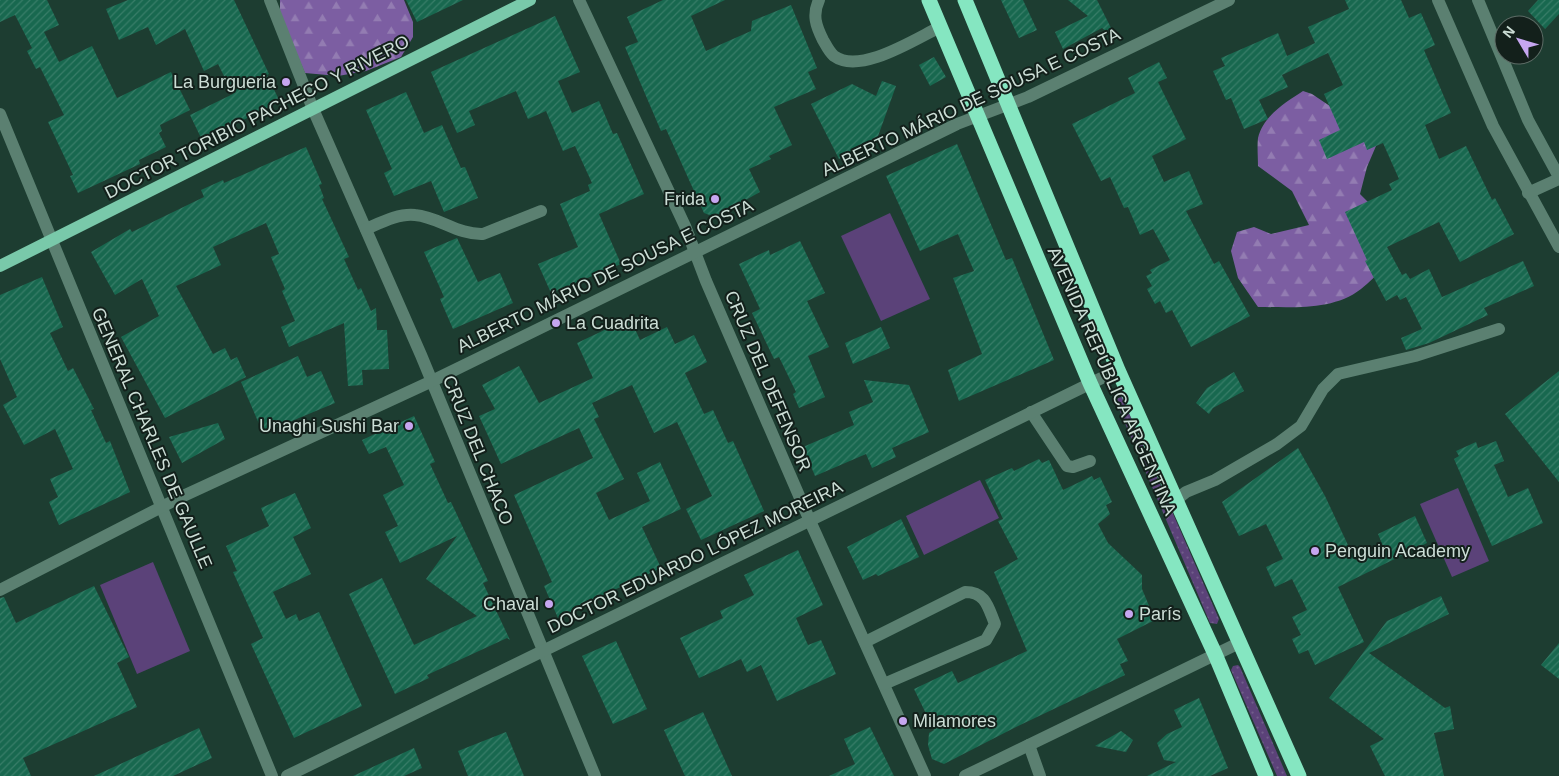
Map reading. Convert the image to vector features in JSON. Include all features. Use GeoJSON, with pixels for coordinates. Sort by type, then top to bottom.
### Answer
{"type":"FeatureCollection","features":[{"type":"Feature","properties":{"kind":"highway","name":"AVENIDA REPÚBLICA ARGENTINA"},"geometry":{"type":"LineString","coordinates":[[929,0],[1090,383],[1214,654],[1266,776]]}},
{"type":"Feature","properties":{"kind":"highway","name":"AVENIDA REPÚBLICA ARGENTINA"},"geometry":{"type":"LineString","coordinates":[[965,0],[1118,370],[1299,776]]}},
{"type":"Feature","properties":{"kind":"main road","name":"DOCTOR TORIBIO PACHECO Y RIVERO"},"geometry":{"type":"LineString","coordinates":[[0,266],[530,0]]}},
{"type":"Feature","properties":{"kind":"street","name":"CRUZ DEL CHACO"},"geometry":{"type":"LineString","coordinates":[[270,0],[314,109],[421,355],[430,382],[595,776]]}},
{"type":"Feature","properties":{"kind":"street","name":"CRUZ DEL DEFENSOR"},"geometry":{"type":"LineString","coordinates":[[579,0],[685,226],[694,252],[810,520],[925,776]]}},
{"type":"Feature","properties":{"kind":"street"},"geometry":{"type":"LineString","coordinates":[[819,0],[815,14],[816,27],[830,53],[837,58],[869,61],[940,26]]}},
{"type":"Feature","properties":{"kind":"street","name":"ALBERTO MÁRIO DE SOUSA E COSTA"},"geometry":{"type":"LineString","coordinates":[[0,590],[162,507],[430,382],[957,124],[1008,105],[1229,0]]}},
{"type":"Feature","properties":{"kind":"street"},"geometry":{"type":"LineString","coordinates":[[1438,0],[1493,126],[1559,247]]}},
{"type":"Feature","properties":{"kind":"street"},"geometry":{"type":"LineString","coordinates":[[1478,0],[1528,120],[1559,178],[1528,193]]}},
{"type":"Feature","properties":{"kind":"street","name":"GENERAL CHARLES DE GAULLE"},"geometry":{"type":"LineString","coordinates":[[0,114],[272,776]]}},
{"type":"Feature","properties":{"kind":"street"},"geometry":{"type":"LineString","coordinates":[[366,230],[389,220],[414,214],[460,231],[483,234],[541,211]]}},
{"type":"Feature","properties":{"kind":"street"},"geometry":{"type":"LineString","coordinates":[[1176,500],[1186,492],[1214,480],[1277,444],[1301,426],[1323,389],[1338,374],[1415,356],[1500,329]]}},
{"type":"Feature","properties":{"kind":"street","name":"DOCTOR EDUARDO LÓPEZ MOREIRA"},"geometry":{"type":"LineString","coordinates":[[287,776],[1118,370]]}},
{"type":"Feature","properties":{"kind":"street"},"geometry":{"type":"LineString","coordinates":[[1032,412],[1067,466],[1073,467],[1090,461]]}},
{"type":"Feature","properties":{"kind":"street"},"geometry":{"type":"LineString","coordinates":[[865,642],[965,592],[975,592],[985,599],[995,624],[986,640],[884,684]]}},
{"type":"Feature","properties":{"kind":"street"},"geometry":{"type":"LineString","coordinates":[[965,776],[1239,642]]}},
{"type":"Feature","properties":{"kind":"street"},"geometry":{"type":"LineString","coordinates":[[1029,745],[1040,776]]}},
{"type":"Feature","properties":{"kind":"shaded area"},"geometry":{"type":"Polygon","coordinates":[[[890,213],[930,299],[881,321],[841,236],[890,213]]]}},
{"type":"Feature","properties":{"kind":"shaded area"},"geometry":{"type":"Polygon","coordinates":[[[1122,397],[1219,619],[1217,624],[1210,623],[1116,402],[1118,398],[1122,397]]]}},
{"type":"Feature","properties":{"kind":"shaded area"},"geometry":{"type":"Polygon","coordinates":[[[980,480],[999,518],[924,555],[906,516],[980,480]]]}},
{"type":"Feature","properties":{"kind":"shaded area"},"geometry":{"type":"Polygon","coordinates":[[[1458,488],[1489,561],[1452,577],[1420,504],[1458,488]]]}},
{"type":"Feature","properties":{"kind":"shaded area"},"geometry":{"type":"Polygon","coordinates":[[[153,562],[190,651],[137,674],[100,585],[153,562]]]}},
{"type":"Feature","properties":{"kind":"shaded area"},"geometry":{"type":"Polygon","coordinates":[[[1238,665],[1287,776],[1277,776],[1231,670],[1233,666],[1238,665]]]}},
{"type":"Feature","properties":{"kind":"green space"},"geometry":{"type":"Polygon","coordinates":[[[280,0],[404,0],[413,22],[413,37],[401,57],[366,71],[338,76],[305,73],[280,15],[280,0]]]}},
{"type":"Feature","properties":{"kind":"green space"},"geometry":{"type":"Polygon","coordinates":[[[1303,91],[1312,94],[1379,139],[1367,167],[1360,194],[1369,203],[1384,267],[1361,289],[1338,301],[1312,306],[1258,307],[1238,278],[1231,251],[1237,232],[1254,227],[1271,234],[1309,225],[1292,191],[1258,166],[1258,138],[1265,123],[1276,110],[1303,91]]]}},
{"type":"Feature","properties":{"kind":"building"},"geometry":{"type":"Polygon","coordinates":[[[0,0],[47,0],[59,25],[44,32],[59,62],[92,46],[117,98],[171,72],[190,110],[160,125],[162,131],[159,133],[166,147],[139,160],[140,164],[78,193],[70,176],[73,175],[48,122],[64,115],[40,67],[36,69],[27,51],[32,48],[15,15],[0,22],[0,0]]]}},
{"type":"Feature","properties":{"kind":"building"},"geometry":{"type":"Polygon","coordinates":[[[128,0],[234,0],[280,102],[202,140],[190,115],[233,94],[218,64],[204,71],[185,29],[156,45],[148,27],[119,40],[106,9],[128,0]]]}},
{"type":"Feature","properties":{"kind":"building"},"geometry":{"type":"Polygon","coordinates":[[[406,0],[463,0],[417,22],[406,0]]]}},
{"type":"Feature","properties":{"kind":"building"},"geometry":{"type":"Polygon","coordinates":[[[663,0],[725,0],[691,16],[706,51],[751,31],[752,21],[791,5],[817,68],[808,72],[816,89],[774,107],[792,145],[769,156],[771,159],[749,169],[760,192],[715,217],[704,213],[666,129],[661,131],[625,47],[638,42],[627,17],[663,0]]]}},
{"type":"Feature","properties":{"kind":"building"},"geometry":{"type":"Polygon","coordinates":[[[1001,0],[1023,0],[1037,30],[1019,38],[1001,0]]]}},
{"type":"Feature","properties":{"kind":"building"},"geometry":{"type":"Polygon","coordinates":[[[1068,0],[1097,0],[1117,40],[1102,28],[1063,49],[1055,32],[1088,16],[1068,0]]]}},
{"type":"Feature","properties":{"kind":"building"},"geometry":{"type":"Polygon","coordinates":[[[1345,0],[1401,0],[1409,18],[1421,13],[1435,45],[1424,50],[1451,113],[1425,125],[1439,159],[1466,146],[1492,200],[1495,198],[1514,234],[1460,262],[1439,222],[1387,247],[1402,275],[1406,273],[1410,279],[1429,269],[1442,297],[1523,261],[1534,286],[1484,308],[1488,315],[1429,343],[1406,350],[1401,338],[1422,329],[1406,297],[1400,300],[1397,295],[1386,301],[1365,261],[1367,260],[1345,212],[1392,190],[1389,184],[1399,179],[1383,143],[1367,150],[1364,142],[1327,159],[1319,140],[1340,130],[1324,94],[1343,85],[1328,53],[1282,75],[1288,87],[1259,100],[1268,119],[1244,129],[1231,98],[1226,100],[1213,71],[1225,66],[1221,58],[1278,33],[1287,56],[1315,43],[1308,27],[1349,9],[1345,0]]]}},
{"type":"Feature","properties":{"kind":"building"},"geometry":{"type":"Polygon","coordinates":[[[1538,0],[1559,0],[1559,14],[1545,29],[1544,15],[1532,15],[1528,11],[1538,0]]]}},
{"type":"Feature","properties":{"kind":"building"},"geometry":{"type":"Polygon","coordinates":[[[555,16],[580,72],[558,81],[572,113],[599,101],[613,134],[617,133],[644,194],[599,214],[621,264],[551,293],[538,264],[578,247],[560,204],[590,191],[588,185],[592,183],[575,146],[563,151],[546,111],[528,119],[516,91],[469,111],[475,125],[457,133],[431,72],[555,16]]]}},
{"type":"Feature","properties":{"kind":"building"},"geometry":{"type":"Polygon","coordinates":[[[934,57],[946,77],[930,86],[919,65],[934,57]]]}},
{"type":"Feature","properties":{"kind":"building"},"geometry":{"type":"Polygon","coordinates":[[[1159,62],[1167,78],[1158,82],[1186,139],[1152,156],[1164,182],[1189,171],[1203,204],[1186,211],[1214,264],[1219,261],[1250,316],[1191,347],[1172,310],[1166,313],[1160,301],[1155,304],[1147,289],[1152,286],[1146,276],[1152,273],[1150,270],[1170,260],[1153,229],[1140,235],[1128,207],[1124,208],[1110,177],[1101,181],[1072,124],[1135,93],[1128,78],[1159,62]]]}},
{"type":"Feature","properties":{"kind":"building"},"geometry":{"type":"Polygon","coordinates":[[[882,81],[896,86],[877,139],[839,159],[811,104],[852,84],[876,96],[882,81]]]}},
{"type":"Feature","properties":{"kind":"building"},"geometry":{"type":"Polygon","coordinates":[[[406,92],[424,133],[442,125],[461,168],[465,167],[478,198],[444,212],[431,181],[394,196],[384,173],[392,169],[366,110],[406,92]]]}},
{"type":"Feature","properties":{"kind":"building"},"geometry":{"type":"Polygon","coordinates":[[[957,144],[1006,260],[1012,258],[1054,360],[959,401],[948,370],[982,354],[953,278],[974,271],[958,234],[920,251],[886,176],[957,144]]]}},
{"type":"Feature","properties":{"kind":"building"},"geometry":{"type":"Polygon","coordinates":[[[306,147],[322,184],[319,185],[324,198],[322,199],[349,257],[344,259],[358,290],[361,288],[371,311],[376,308],[377,330],[387,330],[389,369],[362,370],[363,385],[348,386],[344,323],[289,347],[281,327],[295,321],[282,291],[285,289],[271,257],[279,254],[266,223],[213,247],[221,265],[176,286],[213,354],[225,348],[231,360],[237,357],[246,377],[165,418],[121,337],[159,316],[142,279],[115,295],[91,252],[130,229],[132,232],[204,197],[201,190],[223,180],[224,183],[306,147]]]}},
{"type":"Feature","properties":{"kind":"building"},"geometry":{"type":"Polygon","coordinates":[[[457,238],[478,282],[500,273],[513,303],[453,329],[440,299],[444,297],[424,252],[457,238]]]}},
{"type":"Feature","properties":{"kind":"building"},"geometry":{"type":"Polygon","coordinates":[[[800,241],[825,293],[807,301],[829,347],[808,356],[825,397],[799,408],[793,394],[796,392],[779,357],[774,359],[752,313],[760,309],[739,264],[769,250],[770,255],[800,241]]]}},
{"type":"Feature","properties":{"kind":"building"},"geometry":{"type":"Polygon","coordinates":[[[42,277],[63,327],[50,333],[68,371],[73,368],[94,409],[91,410],[106,443],[110,441],[130,492],[59,525],[49,502],[58,497],[50,479],[73,469],[55,429],[24,445],[3,405],[17,397],[0,359],[0,295],[42,277]]]}},
{"type":"Feature","properties":{"kind":"building"},"geometry":{"type":"Polygon","coordinates":[[[630,318],[640,340],[667,327],[675,344],[694,335],[707,362],[685,373],[704,414],[713,410],[728,443],[733,441],[764,511],[701,540],[686,509],[712,496],[677,422],[654,433],[632,385],[592,403],[599,417],[594,419],[624,479],[596,493],[609,520],[650,501],[637,473],[660,462],[681,509],[642,527],[661,568],[558,618],[544,586],[552,582],[514,495],[593,458],[579,428],[501,464],[479,416],[495,409],[482,385],[519,366],[539,403],[593,378],[577,343],[630,318]]]}},
{"type":"Feature","properties":{"kind":"building"},"geometry":{"type":"Polygon","coordinates":[[[881,327],[890,348],[853,364],[845,343],[881,327]]]}},
{"type":"Feature","properties":{"kind":"building"},"geometry":{"type":"Polygon","coordinates":[[[298,356],[307,377],[321,371],[335,403],[263,433],[241,382],[298,356]]]}},
{"type":"Feature","properties":{"kind":"building"},"geometry":{"type":"Polygon","coordinates":[[[1559,371],[1559,482],[1505,414],[1559,371]]]}},
{"type":"Feature","properties":{"kind":"building"},"geometry":{"type":"Polygon","coordinates":[[[1234,372],[1244,391],[1213,408],[1209,414],[1196,403],[1207,388],[1234,372]]]}},
{"type":"Feature","properties":{"kind":"building"},"geometry":{"type":"Polygon","coordinates":[[[864,380],[909,385],[929,432],[892,448],[896,457],[872,468],[866,454],[815,476],[803,447],[854,425],[849,412],[873,402],[864,380]]]}},
{"type":"Feature","properties":{"kind":"building"},"geometry":{"type":"Polygon","coordinates":[[[414,416],[435,462],[430,464],[448,503],[451,502],[488,581],[483,583],[510,640],[507,638],[427,675],[429,678],[395,694],[349,594],[382,578],[414,645],[477,616],[426,579],[457,536],[400,563],[385,532],[398,526],[383,495],[404,485],[386,447],[369,454],[362,440],[414,416]]]}},
{"type":"Feature","properties":{"kind":"building"},"geometry":{"type":"Polygon","coordinates":[[[218,423],[225,439],[182,463],[169,437],[218,423]]]}},
{"type":"Feature","properties":{"kind":"building"},"geometry":{"type":"Polygon","coordinates":[[[1496,441],[1504,461],[1494,465],[1508,497],[1528,488],[1543,523],[1492,546],[1454,459],[1459,456],[1456,451],[1476,442],[1478,448],[1496,441]]]}},
{"type":"Feature","properties":{"kind":"building"},"geometry":{"type":"Polygon","coordinates":[[[1298,448],[1325,496],[1355,560],[1383,546],[1378,534],[1415,516],[1427,543],[1338,587],[1364,642],[1315,665],[1308,650],[1299,654],[1292,639],[1301,635],[1292,617],[1307,610],[1292,579],[1275,587],[1266,567],[1283,559],[1266,524],[1239,536],[1222,502],[1298,448]]]}},
{"type":"Feature","properties":{"kind":"building"},"geometry":{"type":"Polygon","coordinates":[[[1039,459],[1042,463],[1049,460],[1063,490],[1092,476],[1094,480],[1100,477],[1112,502],[1106,505],[1110,514],[1098,524],[1108,543],[1142,575],[1142,589],[1155,620],[1117,639],[1128,661],[1120,664],[1125,675],[944,764],[932,759],[928,745],[929,733],[934,730],[914,689],[952,671],[958,683],[1027,651],[994,572],[1018,559],[998,521],[1003,519],[985,480],[1012,468],[1014,471],[1039,459]]]}},
{"type":"Feature","properties":{"kind":"building"},"geometry":{"type":"Polygon","coordinates":[[[295,493],[311,528],[293,537],[311,574],[273,592],[286,619],[296,614],[299,621],[319,612],[362,706],[294,738],[251,644],[263,638],[233,572],[237,571],[226,546],[269,526],[261,508],[295,493]]]}},
{"type":"Feature","properties":{"kind":"building"},"geometry":{"type":"Polygon","coordinates":[[[901,519],[919,557],[878,576],[876,574],[863,580],[847,547],[901,519]]]}},
{"type":"Feature","properties":{"kind":"building"},"geometry":{"type":"Polygon","coordinates":[[[798,550],[823,605],[796,618],[808,645],[821,640],[836,674],[777,701],[761,665],[747,672],[741,659],[699,678],[680,638],[723,618],[720,611],[754,595],[744,575],[798,550]]]}},
{"type":"Feature","properties":{"kind":"building"},"geometry":{"type":"Polygon","coordinates":[[[94,586],[129,657],[117,663],[137,707],[23,758],[31,776],[0,776],[0,598],[4,597],[16,623],[94,586]]]}},
{"type":"Feature","properties":{"kind":"building"},"geometry":{"type":"Polygon","coordinates":[[[1441,596],[1449,614],[1369,653],[1445,708],[1450,706],[1454,729],[1434,733],[1444,776],[1385,776],[1370,746],[1384,739],[1329,698],[1387,621],[1441,596]]]}},
{"type":"Feature","properties":{"kind":"building"},"geometry":{"type":"Polygon","coordinates":[[[616,641],[647,709],[613,724],[582,656],[616,641]]]}},
{"type":"Feature","properties":{"kind":"building"},"geometry":{"type":"Polygon","coordinates":[[[1559,643],[1559,679],[1541,665],[1559,643]]]}},
{"type":"Feature","properties":{"kind":"building"},"geometry":{"type":"Polygon","coordinates":[[[1199,698],[1228,768],[1210,776],[1147,776],[1176,762],[1164,760],[1157,743],[1167,734],[1182,727],[1174,710],[1199,698]]]}},
{"type":"Feature","properties":{"kind":"building"},"geometry":{"type":"Polygon","coordinates":[[[703,712],[732,776],[685,776],[664,730],[703,712]]]}},
{"type":"Feature","properties":{"kind":"building"},"geometry":{"type":"Polygon","coordinates":[[[870,727],[894,776],[829,776],[855,764],[844,739],[870,727]]]}},
{"type":"Feature","properties":{"kind":"building"},"geometry":{"type":"Polygon","coordinates":[[[199,728],[212,758],[173,776],[94,776],[199,728]]]}},
{"type":"Feature","properties":{"kind":"building"},"geometry":{"type":"Polygon","coordinates":[[[1121,731],[1133,740],[1126,752],[1095,746],[1121,731]]]}},
{"type":"Feature","properties":{"kind":"building"},"geometry":{"type":"Polygon","coordinates":[[[506,732],[524,776],[468,776],[458,751],[506,732]]]}},
{"type":"Feature","properties":{"kind":"building"},"geometry":{"type":"Polygon","coordinates":[[[414,748],[422,768],[404,776],[353,776],[414,748]]]}},
{"type":"Feature","properties":{"kind":"place","name":"La Burgueria"},"geometry":{"type":"Point","coordinates":[286,82]}},
{"type":"Feature","properties":{"kind":"place","name":"Frida"},"geometry":{"type":"Point","coordinates":[715,199]}},
{"type":"Feature","properties":{"kind":"place","name":"La Cuadrita"},"geometry":{"type":"Point","coordinates":[556,323]}},
{"type":"Feature","properties":{"kind":"place","name":"Unaghi Sushi Bar"},"geometry":{"type":"Point","coordinates":[409,426]}},
{"type":"Feature","properties":{"kind":"place","name":"Penguin Academy"},"geometry":{"type":"Point","coordinates":[1315,551]}},
{"type":"Feature","properties":{"kind":"place","name":"Chaval"},"geometry":{"type":"Point","coordinates":[549,604]}},
{"type":"Feature","properties":{"kind":"place","name":"París"},"geometry":{"type":"Point","coordinates":[1129,614]}},
{"type":"Feature","properties":{"kind":"place","name":"Milamores"},"geometry":{"type":"Point","coordinates":[903,721]}}]}
